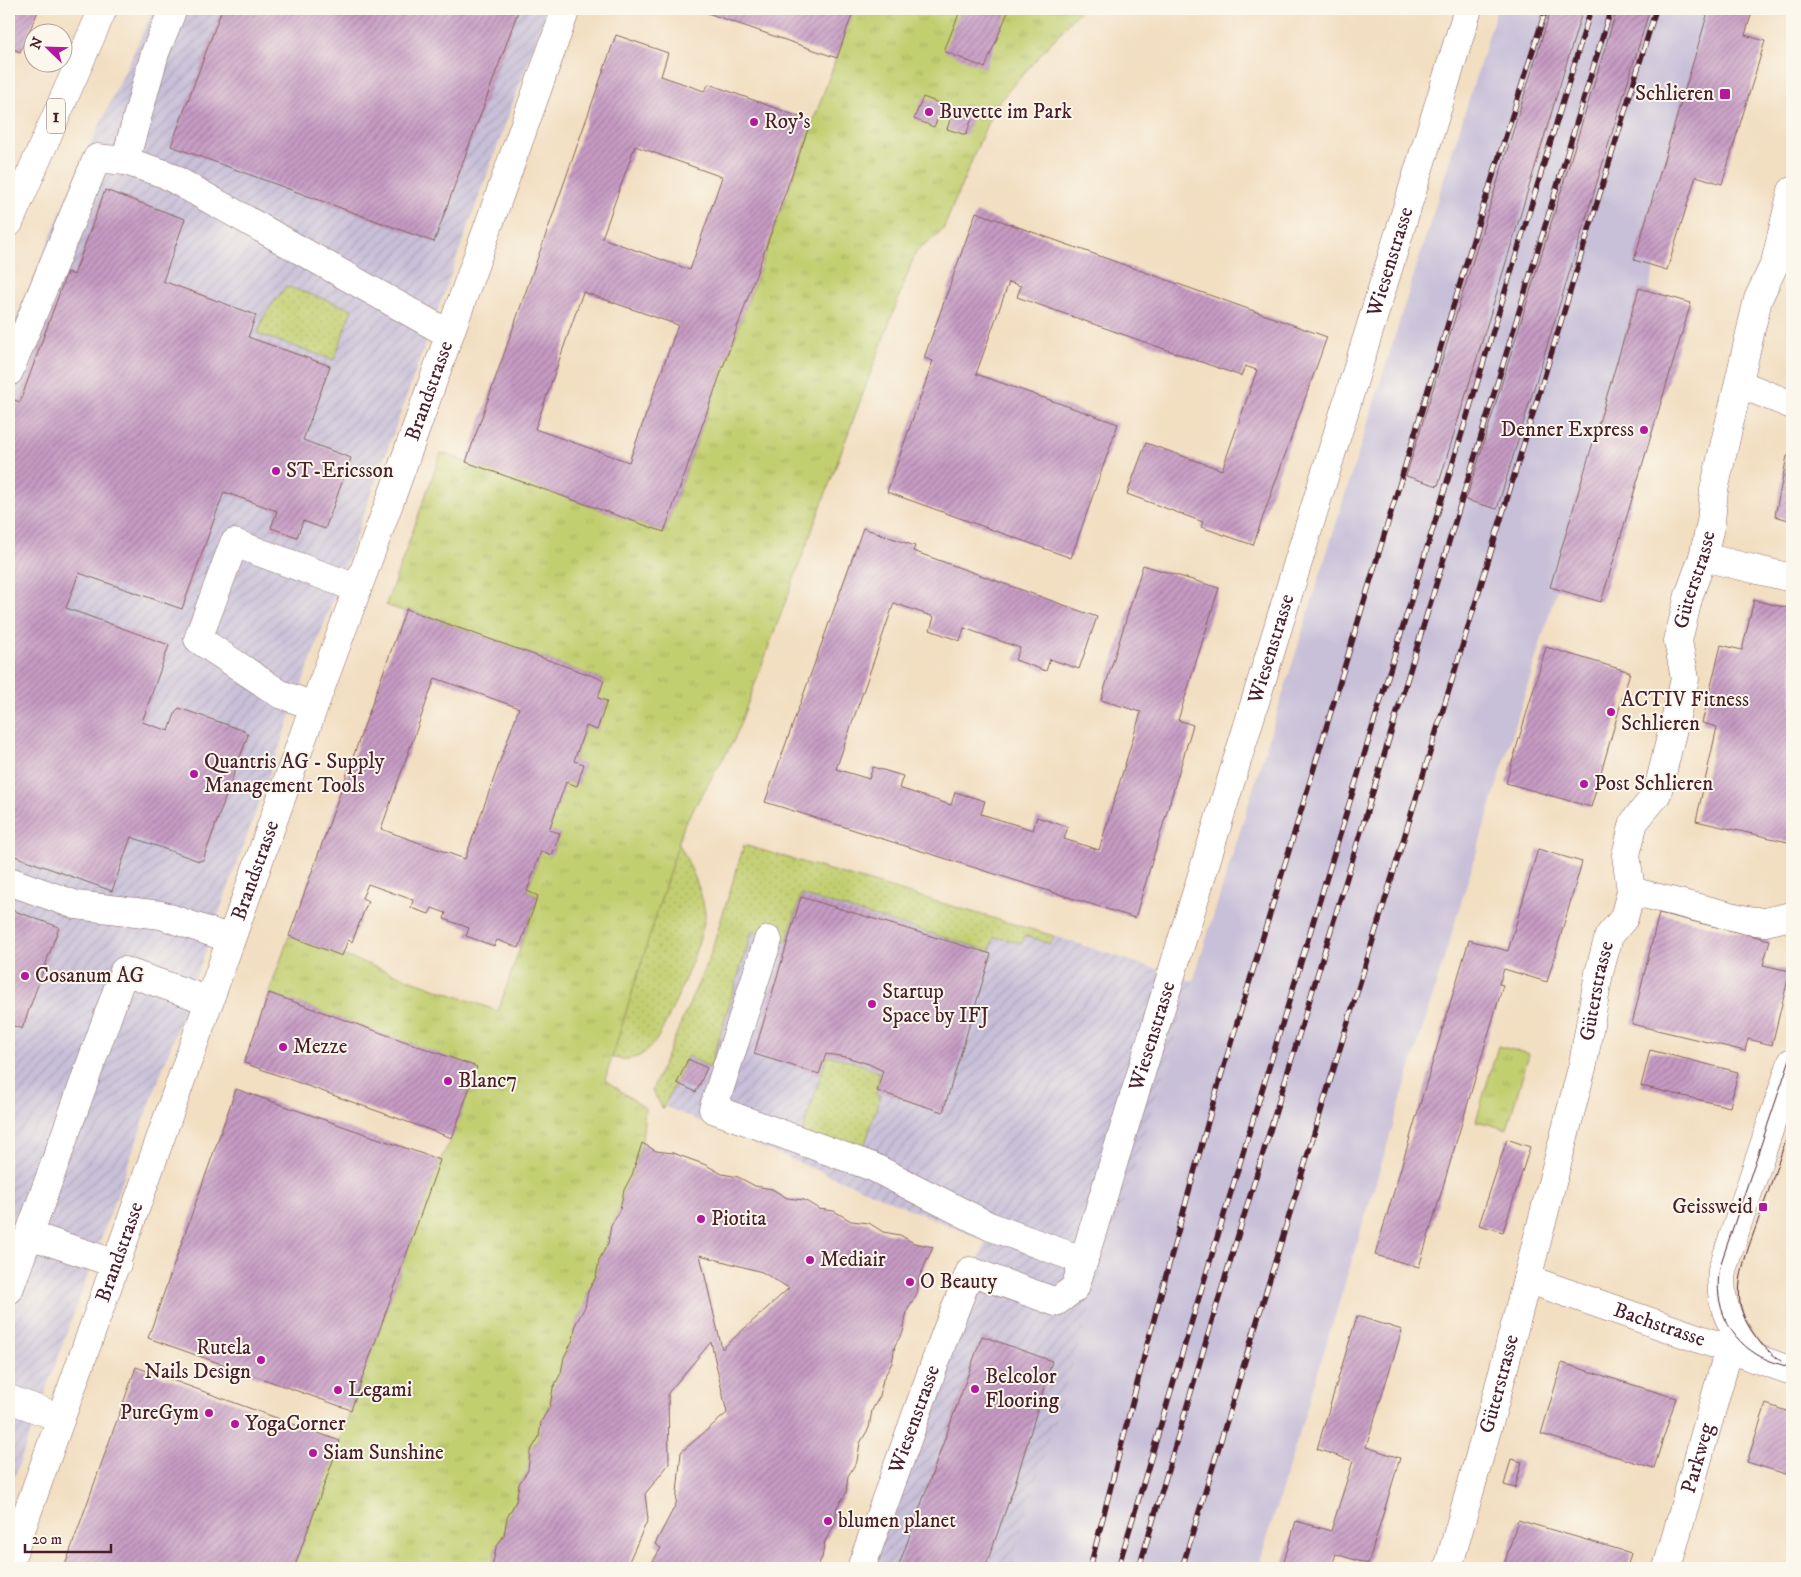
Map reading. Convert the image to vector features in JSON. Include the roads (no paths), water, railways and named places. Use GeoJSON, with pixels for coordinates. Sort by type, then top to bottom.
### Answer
{"type":"FeatureCollection","features":[{"type":"Feature","properties":{"kind":"street","name":"1"},"geometry":{"type":"LineString","coordinates":[[9,223],[104,9]]}},
{"type":"Feature","properties":{"kind":"street"},"geometry":{"type":"LineString","coordinates":[[125,161],[155,53],[173,9]]}},
{"type":"Feature","properties":{"kind":"street","name":"Brandstrasse"},"geometry":{"type":"LineString","coordinates":[[9,1564],[314,706],[566,9]]}},
{"type":"Feature","properties":{"kind":"street","name":"Wiesenstrasse"},"geometry":{"type":"LineString","coordinates":[[861,1568],[970,1271],[1056,1302],[1075,1288],[1468,9]]}},
{"type":"Feature","properties":{"kind":"street"},"geometry":{"type":"LineString","coordinates":[[9,372],[97,158],[125,161],[165,174],[449,334]]}},
{"type":"Feature","properties":{"kind":"street","name":"Güterstrasse"},"geometry":{"type":"LineString","coordinates":[[1448,1568],[1496,1398],[1583,1064],[1599,973],[1609,936],[1624,918],[1631,891],[1626,855],[1634,822],[1657,794],[1685,680],[1678,642],[1689,595],[1703,557],[1712,522],[1714,490],[1740,384],[1758,299],[1775,263],[1789,222],[1792,191]]}},
{"type":"Feature","properties":{"kind":"street"},"geometry":{"type":"LineString","coordinates":[[1740,384],[1792,405]]}},
{"type":"Feature","properties":{"kind":"street"},"geometry":{"type":"LineString","coordinates":[[314,706],[280,694],[198,639],[234,543],[357,588]]}},
{"type":"Feature","properties":{"kind":"street"},"geometry":{"type":"LineString","coordinates":[[1703,557],[1792,578]]}},
{"type":"Feature","properties":{"kind":"street"},"geometry":{"type":"LineString","coordinates":[[9,882],[76,905],[161,915],[231,939]]}},
{"type":"Feature","properties":{"kind":"street"},"geometry":{"type":"LineString","coordinates":[[1631,891],[1747,920],[1766,922],[1792,916]]}},
{"type":"Feature","properties":{"kind":"street"},"geometry":{"type":"LineString","coordinates":[[768,940],[713,1110],[873,1167],[989,1226],[1084,1262]]}},
{"type":"Feature","properties":{"kind":"street"},"geometry":{"type":"LineString","coordinates":[[9,1290],[124,971],[210,1001]]}},
{"type":"Feature","properties":{"kind":"street"},"geometry":{"type":"LineString","coordinates":[[1741,1354],[1724,1309],[1721,1286],[1722,1270],[1792,1062]]}},
{"type":"Feature","properties":{"kind":"street"},"geometry":{"type":"LineString","coordinates":[[1741,1354],[1743,1329],[1737,1298],[1741,1264],[1792,1114]]}},
{"type":"Feature","properties":{"kind":"street"},"geometry":{"type":"LineString","coordinates":[[28,1235],[117,1264]]}},
{"type":"Feature","properties":{"kind":"street","name":"Bachstrasse"},"geometry":{"type":"LineString","coordinates":[[1527,1280],[1792,1371]]}},
{"type":"Feature","properties":{"kind":"street","name":"Parkweg"},"geometry":{"type":"LineString","coordinates":[[1667,1568],[1741,1354]]}},
{"type":"Feature","properties":{"kind":"street"},"geometry":{"type":"LineString","coordinates":[[9,1399],[61,1418]]}},
{"type":"Feature","properties":{"kind":"tram line"},"geometry":{"type":"LineString","coordinates":[[1792,1053],[1721,1263],[1718,1289],[1723,1315],[1736,1337],[1756,1354],[1792,1368]]}},
{"type":"Feature","properties":{"kind":"tram line"},"geometry":{"type":"LineString","coordinates":[[1781,1361],[1761,1343],[1750,1328],[1742,1312],[1739,1292],[1745,1258],[1792,1121]]}},
{"type":"Feature","properties":{"kind":"railway"},"geometry":{"type":"LineString","coordinates":[[1090,1568],[1147,1345],[1215,1096],[1484,204],[1546,9]]}},
{"type":"Feature","properties":{"kind":"railway"},"geometry":{"type":"LineString","coordinates":[[1118,1568],[1591,9]]}},
{"type":"Feature","properties":{"kind":"railway"},"geometry":{"type":"LineString","coordinates":[[1139,1568],[1212,1321],[1611,9]]}},
{"type":"Feature","properties":{"kind":"railway"},"geometry":{"type":"LineString","coordinates":[[1182,1568],[1656,9]]}},
{"type":"Feature","properties":{"kind":"place","name":"Schlieren"},"geometry":{"type":"Point","coordinates":[1725,94]}},
{"type":"Feature","properties":{"kind":"place","name":"Buvette im Park"},"geometry":{"type":"Point","coordinates":[929,112]}},
{"type":"Feature","properties":{"kind":"place","name":"Roy’s"},"geometry":{"type":"Point","coordinates":[754,122]}},
{"type":"Feature","properties":{"kind":"place","name":"Denner Express"},"geometry":{"type":"Point","coordinates":[1644,430]}},
{"type":"Feature","properties":{"kind":"place","name":"ST-Ericsson"},"geometry":{"type":"Point","coordinates":[276,471]}},
{"type":"Feature","properties":{"kind":"place","name":"ACTIV Fitness Schlieren"},"geometry":{"type":"Point","coordinates":[1611,712]}},
{"type":"Feature","properties":{"kind":"place","name":"Quantris AG - Supply Management Tools"},"geometry":{"type":"Point","coordinates":[194,774]}},
{"type":"Feature","properties":{"kind":"place","name":"Post Schlieren"},"geometry":{"type":"Point","coordinates":[1584,784]}},
{"type":"Feature","properties":{"kind":"place","name":"Cosanum AG"},"geometry":{"type":"Point","coordinates":[25,976]}},
{"type":"Feature","properties":{"kind":"place","name":"Startup Space by IFJ"},"geometry":{"type":"Point","coordinates":[872,1004]}},
{"type":"Feature","properties":{"kind":"place","name":"Mezze"},"geometry":{"type":"Point","coordinates":[283,1047]}},
{"type":"Feature","properties":{"kind":"place","name":"Blanc7"},"geometry":{"type":"Point","coordinates":[448,1081]}},
{"type":"Feature","properties":{"kind":"place","name":"Geissweid"},"geometry":{"type":"Point","coordinates":[1763,1207]}},
{"type":"Feature","properties":{"kind":"place","name":"Piotita"},"geometry":{"type":"Point","coordinates":[701,1219]}},
{"type":"Feature","properties":{"kind":"place","name":"Mediair"},"geometry":{"type":"Point","coordinates":[810,1260]}},
{"type":"Feature","properties":{"kind":"place","name":"O Beauty"},"geometry":{"type":"Point","coordinates":[910,1282]}},
{"type":"Feature","properties":{"kind":"place","name":"Rutela Nails Design"},"geometry":{"type":"Point","coordinates":[261,1360]}},
{"type":"Feature","properties":{"kind":"place","name":"Belcolor Flooring"},"geometry":{"type":"Point","coordinates":[975,1389]}},
{"type":"Feature","properties":{"kind":"place","name":"Legami"},"geometry":{"type":"Point","coordinates":[338,1390]}},
{"type":"Feature","properties":{"kind":"place","name":"PureGym"},"geometry":{"type":"Point","coordinates":[209,1413]}},
{"type":"Feature","properties":{"kind":"place","name":"YogaCorner"},"geometry":{"type":"Point","coordinates":[235,1424]}},
{"type":"Feature","properties":{"kind":"place","name":"Siam Sunshine"},"geometry":{"type":"Point","coordinates":[313,1453]}},
{"type":"Feature","properties":{"kind":"place","name":"blumen planet"},"geometry":{"type":"Point","coordinates":[828,1521]}}]}
